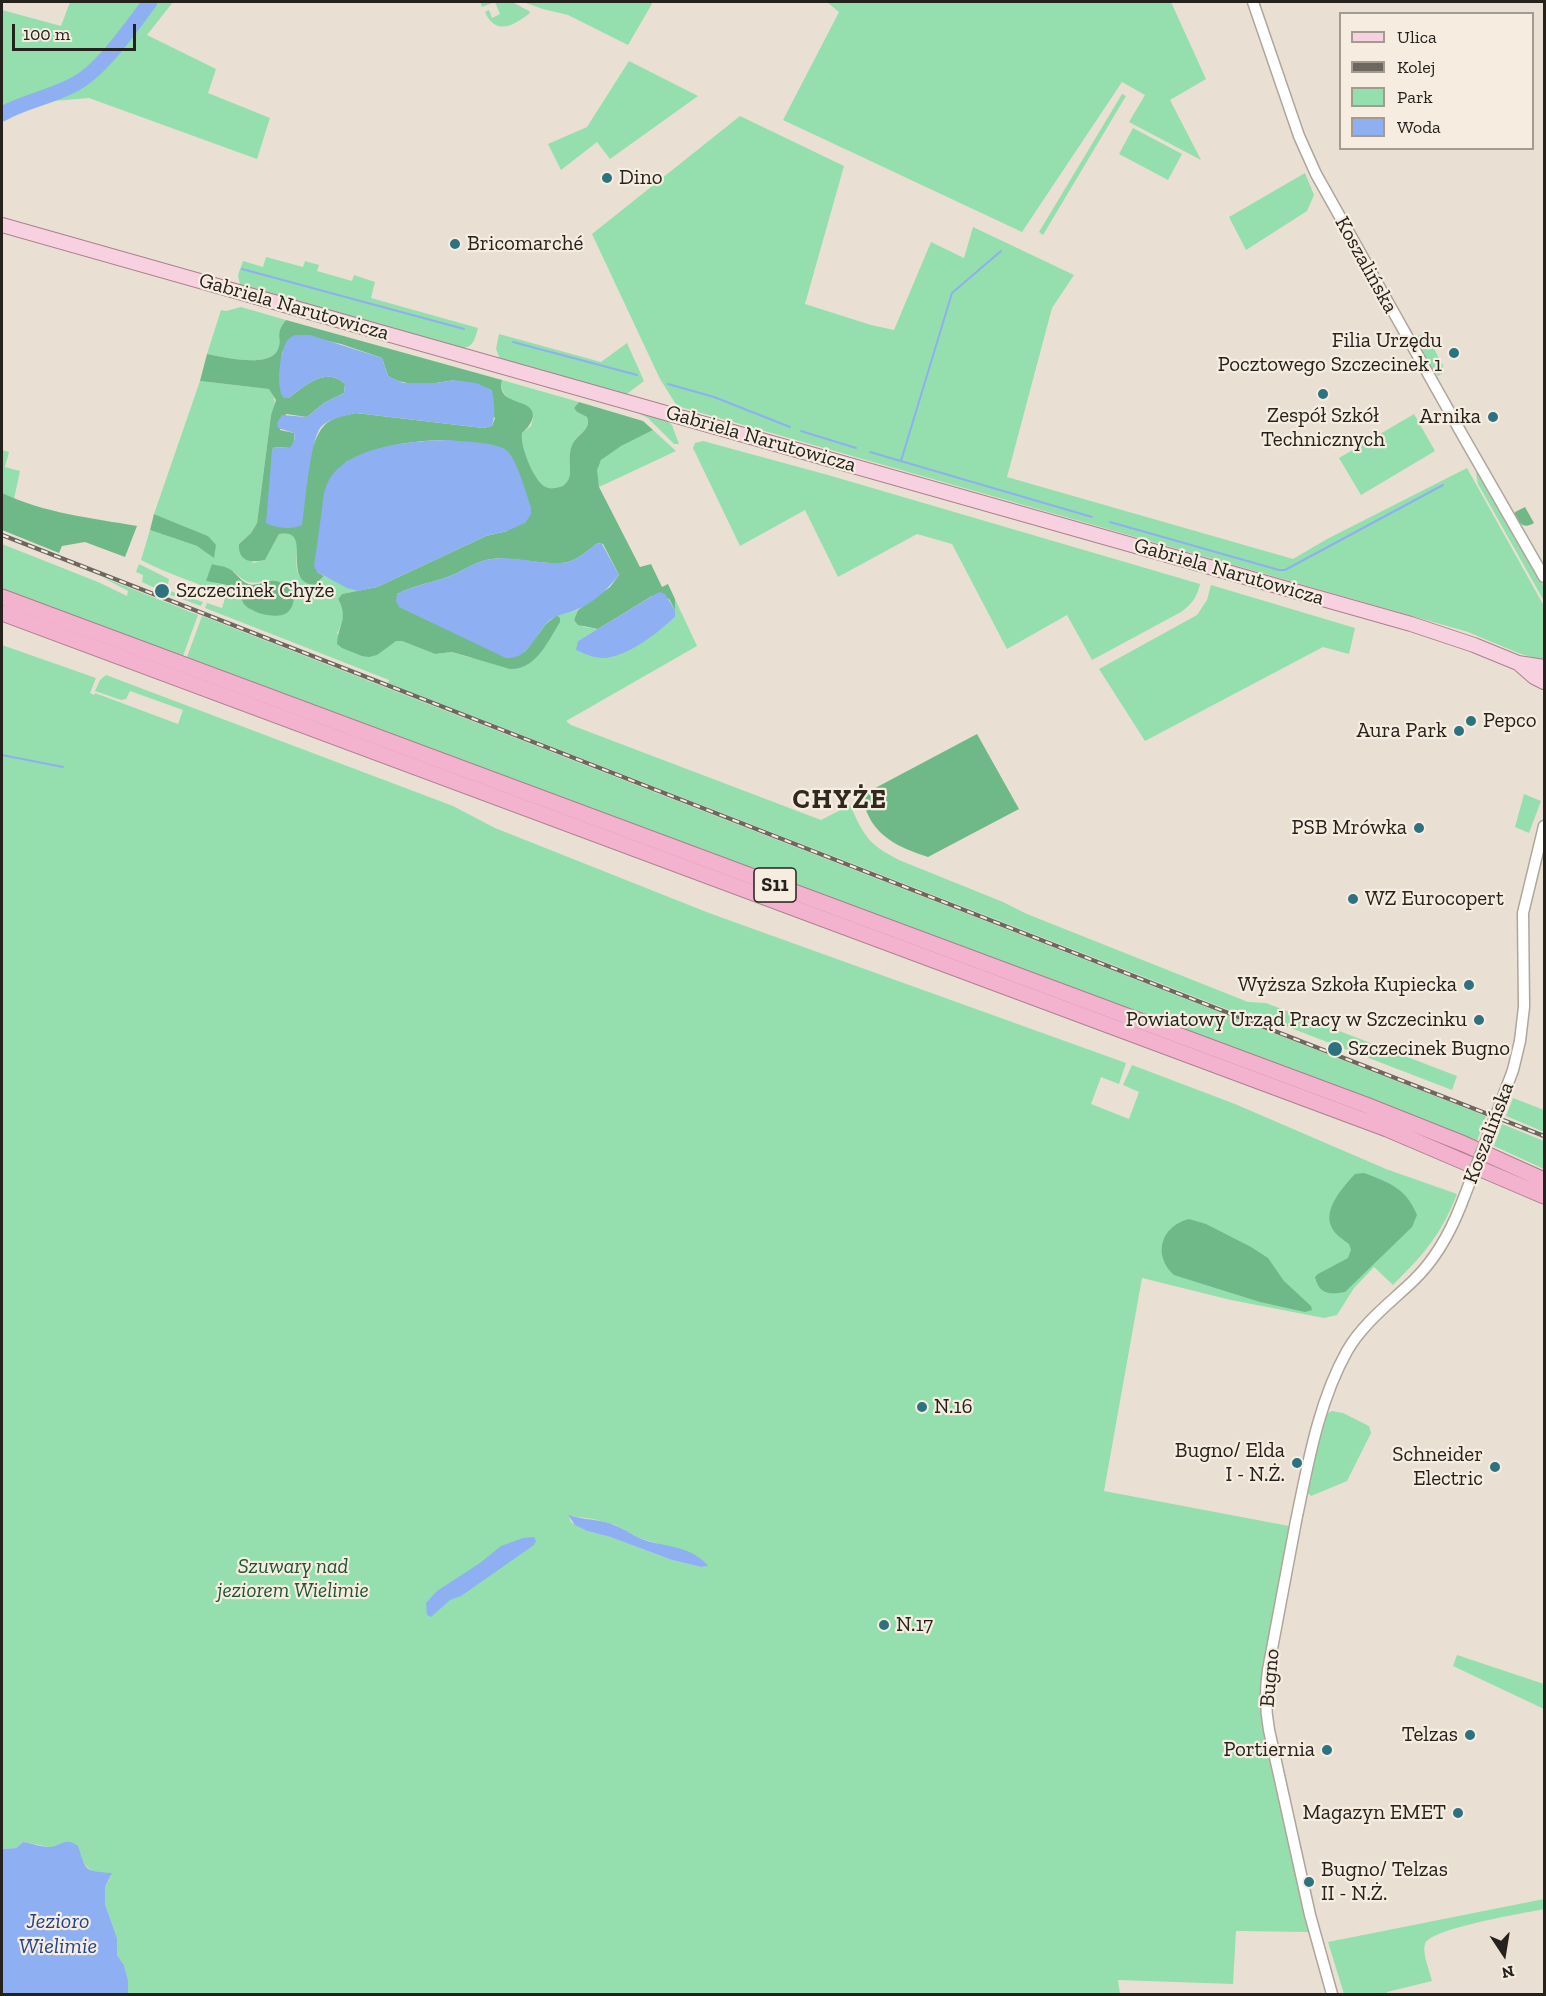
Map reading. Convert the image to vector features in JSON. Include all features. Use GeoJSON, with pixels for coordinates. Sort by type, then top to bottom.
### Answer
{"type":"FeatureCollection","features":[{"type":"Feature","properties":{"kind":"highway","name":"S11"},"geometry":{"type":"LineString","coordinates":[[2,597],[1366,1106],[1464,1144],[1545,1180]]}},
{"type":"Feature","properties":{"kind":"highway","name":"S11"},"geometry":{"type":"LineString","coordinates":[[2,613],[1387,1129],[1545,1196]]}},
{"type":"Feature","properties":{"kind":"main road","name":"Gabriela Narutowicza"},"geometry":{"type":"LineString","coordinates":[[2,225],[1411,624],[1518,663],[1545,667]]}},
{"type":"Feature","properties":{"kind":"main road","name":"Gabriela Narutowicza"},"geometry":{"type":"LineString","coordinates":[[1518,663],[1534,677],[1545,682]]}},
{"type":"Feature","properties":{"kind":"street","name":"Koszalińska"},"geometry":{"type":"LineString","coordinates":[[1253,2],[1296,127],[1316,174],[1545,577]]}},
{"type":"Feature","properties":{"kind":"street","name":"Koszalińska"},"geometry":{"type":"LineString","coordinates":[[1341,1363],[1349,1348],[1373,1318],[1429,1264],[1452,1227],[1498,1110],[1513,1070],[1520,1041],[1524,1007],[1523,913],[1545,826]]}},
{"type":"Feature","properties":{"kind":"street","name":"Bugno"},"geometry":{"type":"LineString","coordinates":[[1332,1995],[1310,1915],[1273,1753],[1265,1708],[1265,1690],[1309,1462],[1325,1399],[1341,1363]]}},
{"type":"Feature","properties":{"kind":"green space"},"geometry":{"type":"Polygon","coordinates":[[[70,2],[146,2],[110,48],[90,69],[59,89],[2,109],[2,10],[61,26],[70,2]]]}},
{"type":"Feature","properties":{"kind":"green space"},"geometry":{"type":"Polygon","coordinates":[[[156,2],[173,2],[147,35],[216,69],[208,93],[270,118],[257,159],[89,98],[42,102],[59,97],[94,77],[156,2]]]}},
{"type":"Feature","properties":{"kind":"green space"},"geometry":{"type":"Polygon","coordinates":[[[480,2],[495,2],[482,7],[480,2]]]}},
{"type":"Feature","properties":{"kind":"green space"},"geometry":{"type":"Polygon","coordinates":[[[495,2],[512,2],[530,13],[511,25],[500,26],[494,24],[485,12],[489,10],[492,18],[500,14],[495,2]]]}},
{"type":"Feature","properties":{"kind":"green space"},"geometry":{"type":"Polygon","coordinates":[[[523,2],[653,2],[628,45],[568,15],[523,2]]]}},
{"type":"Feature","properties":{"kind":"green space"},"geometry":{"type":"Polygon","coordinates":[[[827,2],[1171,2],[1206,79],[1170,100],[1201,160],[1129,122],[1145,95],[1122,82],[1022,232],[783,120],[839,12],[827,2]]]}},
{"type":"Feature","properties":{"kind":"green space"},"geometry":{"type":"Polygon","coordinates":[[[629,61],[698,96],[610,159],[597,142],[561,170],[548,144],[587,127],[629,61]]]}},
{"type":"Feature","properties":{"kind":"green space"},"geometry":{"type":"Polygon","coordinates":[[[1122,94],[1126,96],[1043,235],[1039,232],[1122,94]]]}},
{"type":"Feature","properties":{"kind":"green space"},"geometry":{"type":"Polygon","coordinates":[[[740,116],[844,166],[805,304],[894,330],[931,242],[964,258],[973,227],[1074,275],[1052,308],[1007,477],[1293,559],[1327,539],[1467,468],[1544,606],[1544,661],[1468,632],[677,406],[660,379],[592,234],[740,116]]]}},
{"type":"Feature","properties":{"kind":"green space"},"geometry":{"type":"Polygon","coordinates":[[[1133,128],[1182,154],[1168,180],[1119,154],[1133,128]]]}},
{"type":"Feature","properties":{"kind":"green space"},"geometry":{"type":"Polygon","coordinates":[[[1305,173],[1314,195],[1307,211],[1246,250],[1229,217],[1305,173]]]}},
{"type":"Feature","properties":{"kind":"green space"},"geometry":{"type":"Polygon","coordinates":[[[266,257],[303,267],[305,261],[319,265],[317,271],[352,281],[354,275],[375,282],[371,298],[478,328],[475,339],[469,346],[461,348],[240,285],[238,275],[243,261],[263,267],[266,257]]]}},
{"type":"Feature","properties":{"kind":"green space"},"geometry":{"type":"Polygon","coordinates":[[[246,298],[620,407],[245,302],[246,298]]]}},
{"type":"Feature","properties":{"kind":"green space"},"geometry":{"type":"Polygon","coordinates":[[[241,307],[286,320],[280,329],[280,343],[277,351],[272,356],[255,360],[207,354],[221,310],[241,307]]]}},
{"type":"Feature","properties":{"kind":"green space"},"geometry":{"type":"Polygon","coordinates":[[[286,320],[502,380],[503,393],[527,406],[533,413],[532,421],[522,433],[523,446],[536,476],[544,486],[549,488],[563,486],[569,478],[572,445],[586,429],[588,421],[587,417],[574,408],[579,402],[643,421],[653,430],[621,446],[601,460],[597,470],[599,487],[640,567],[651,564],[662,587],[668,584],[675,599],[675,610],[669,599],[652,596],[598,629],[578,625],[574,620],[578,610],[610,587],[619,575],[603,544],[598,543],[578,558],[564,563],[511,559],[486,560],[450,576],[397,594],[525,652],[547,623],[557,615],[560,622],[540,653],[527,665],[510,669],[452,652],[435,654],[402,641],[396,641],[377,655],[369,657],[342,648],[337,644],[343,617],[338,599],[342,594],[377,587],[486,536],[507,531],[450,440],[421,441],[385,447],[346,462],[317,572],[324,576],[315,585],[305,582],[299,575],[297,546],[295,539],[289,534],[279,534],[265,560],[250,561],[243,558],[239,544],[251,533],[257,523],[271,415],[276,400],[269,389],[200,381],[207,354],[244,360],[264,359],[272,356],[279,347],[279,333],[286,320]],[[301,335],[282,352],[281,369],[289,398],[309,383],[324,377],[338,379],[345,384],[344,393],[324,403],[307,417],[286,414],[280,430],[294,433],[290,448],[314,444],[329,421],[356,413],[483,428],[492,426],[495,418],[454,380],[412,384],[395,380],[388,376],[382,358],[341,344],[301,335]],[[274,447],[272,451],[290,448],[274,447]]]}},
{"type":"Feature","properties":{"kind":"green space"},"geometry":{"type":"Polygon","coordinates":[[[499,334],[601,362],[627,343],[644,381],[624,396],[500,359],[496,349],[499,334]]]}},
{"type":"Feature","properties":{"kind":"green space"},"geometry":{"type":"Polygon","coordinates":[[[1426,335],[1443,365],[1443,373],[1438,376],[1416,344],[1418,336],[1426,335]]]}},
{"type":"Feature","properties":{"kind":"green space"},"geometry":{"type":"Polygon","coordinates":[[[502,380],[579,402],[574,408],[587,417],[588,421],[586,429],[572,445],[570,474],[563,486],[546,487],[536,476],[525,453],[522,439],[522,433],[531,426],[533,418],[521,403],[506,396],[502,389],[502,380]]]}},
{"type":"Feature","properties":{"kind":"green space"},"geometry":{"type":"Polygon","coordinates":[[[200,381],[270,389],[274,405],[257,523],[251,533],[239,544],[253,563],[265,560],[279,534],[289,534],[297,542],[297,565],[302,579],[315,585],[324,576],[358,591],[342,594],[338,599],[343,616],[337,634],[402,641],[435,654],[452,652],[471,658],[560,618],[557,615],[578,610],[574,620],[584,627],[598,629],[578,641],[619,655],[648,638],[675,617],[675,599],[697,646],[566,721],[571,725],[821,820],[850,805],[868,838],[880,849],[899,860],[1248,1002],[1266,1003],[1457,1076],[1452,1090],[1249,1012],[1247,1017],[388,683],[389,680],[205,608],[207,603],[222,608],[226,595],[141,560],[150,530],[197,546],[214,557],[208,536],[154,514],[200,381]],[[233,571],[206,581],[236,590],[245,604],[253,611],[270,580],[250,582],[233,571]]]}},
{"type":"Feature","properties":{"kind":"green space"},"geometry":{"type":"Polygon","coordinates":[[[628,408],[667,420],[672,425],[679,444],[674,444],[648,418],[628,408]]]}},
{"type":"Feature","properties":{"kind":"green space"},"geometry":{"type":"Polygon","coordinates":[[[1414,414],[1435,451],[1361,495],[1339,458],[1414,414]]]}},
{"type":"Feature","properties":{"kind":"green space"},"geometry":{"type":"Polygon","coordinates":[[[653,430],[676,451],[599,487],[597,468],[600,462],[613,451],[653,430]]]}},
{"type":"Feature","properties":{"kind":"green space"},"geometry":{"type":"Polygon","coordinates":[[[703,441],[828,475],[1200,584],[1199,589],[1194,600],[1181,612],[1092,660],[1067,615],[1007,649],[952,544],[917,534],[838,577],[805,510],[740,546],[693,448],[695,443],[703,441]]]}},
{"type":"Feature","properties":{"kind":"green space"},"geometry":{"type":"Polygon","coordinates":[[[2,450],[9,452],[5,467],[20,471],[14,499],[2,493],[2,450]]]}},
{"type":"Feature","properties":{"kind":"green space"},"geometry":{"type":"Polygon","coordinates":[[[1478,471],[1544,587],[1544,601],[1478,484],[1476,473],[1478,471]]]}},
{"type":"Feature","properties":{"kind":"green space"},"geometry":{"type":"Polygon","coordinates":[[[2,493],[51,510],[137,526],[125,557],[85,542],[62,546],[59,553],[2,530],[2,493]]]}},
{"type":"Feature","properties":{"kind":"green space"},"geometry":{"type":"Polygon","coordinates":[[[1525,507],[1534,523],[1528,526],[1520,523],[1514,516],[1515,512],[1525,507]]]}},
{"type":"Feature","properties":{"kind":"green space"},"geometry":{"type":"Polygon","coordinates":[[[154,514],[208,536],[216,545],[214,558],[197,546],[150,530],[154,514]]]}},
{"type":"Feature","properties":{"kind":"green space"},"geometry":{"type":"Polygon","coordinates":[[[2,544],[127,596],[128,591],[102,577],[198,615],[183,656],[2,589],[2,544]]]}},
{"type":"Feature","properties":{"kind":"green space"},"geometry":{"type":"Polygon","coordinates":[[[139,564],[169,579],[167,590],[203,602],[201,606],[142,582],[143,575],[136,572],[139,564]]]}},
{"type":"Feature","properties":{"kind":"green space"},"geometry":{"type":"Polygon","coordinates":[[[212,564],[233,571],[244,582],[252,585],[268,581],[279,582],[294,594],[291,608],[279,616],[251,610],[244,604],[235,589],[228,585],[206,581],[212,564]]]}},
{"type":"Feature","properties":{"kind":"green space"},"geometry":{"type":"Polygon","coordinates":[[[1211,585],[1355,628],[1349,654],[1323,647],[1145,741],[1099,669],[1197,615],[1207,600],[1211,585]]]}},
{"type":"Feature","properties":{"kind":"green space"},"geometry":{"type":"Polygon","coordinates":[[[202,616],[1486,1116],[1477,1141],[187,657],[202,616]]]}},
{"type":"Feature","properties":{"kind":"green space","name":"Szuwary nad jeziorem Wielimie"},"geometry":{"type":"Polygon","coordinates":[[[2,645],[96,678],[90,693],[94,695],[95,693],[178,724],[183,710],[130,691],[126,699],[121,700],[95,691],[100,680],[106,675],[453,806],[495,828],[709,913],[1126,1063],[1119,1084],[1101,1077],[1091,1104],[1129,1119],[1139,1092],[1123,1085],[1132,1065],[1235,1104],[1386,1169],[1457,1194],[1445,1221],[1431,1243],[1393,1285],[1374,1267],[1354,1288],[1337,1315],[1324,1318],[1231,1300],[1142,1278],[1104,1491],[1289,1526],[1263,1669],[1261,1703],[1268,1755],[1309,1932],[1236,1931],[1233,1984],[1118,1980],[1120,1994],[128,1994],[128,1980],[124,1965],[117,1955],[117,1938],[105,1904],[105,1887],[111,1876],[90,1870],[81,1854],[23,1842],[16,1848],[2,1849],[2,645]],[[569,1516],[571,1522],[587,1531],[672,1560],[701,1567],[707,1566],[687,1552],[639,1538],[616,1525],[569,1516]]]}},
{"type":"Feature","properties":{"kind":"green space"},"geometry":{"type":"Polygon","coordinates":[[[977,734],[1019,809],[928,857],[898,845],[879,831],[868,815],[861,798],[862,795],[977,734]]]}},
{"type":"Feature","properties":{"kind":"green space"},"geometry":{"type":"Polygon","coordinates":[[[1524,794],[1541,801],[1529,833],[1515,827],[1524,794]]]}},
{"type":"Feature","properties":{"kind":"green space"},"geometry":{"type":"Polygon","coordinates":[[[1513,1098],[1544,1110],[1544,1132],[1506,1116],[1513,1098]]]}},
{"type":"Feature","properties":{"kind":"green space"},"geometry":{"type":"Polygon","coordinates":[[[1502,1124],[1544,1141],[1544,1169],[1494,1146],[1502,1124]]]}},
{"type":"Feature","properties":{"kind":"green space"},"geometry":{"type":"Polygon","coordinates":[[[1364,1173],[1402,1192],[1417,1215],[1412,1227],[1345,1292],[1326,1292],[1319,1287],[1315,1277],[1348,1258],[1351,1250],[1349,1244],[1332,1228],[1330,1214],[1332,1206],[1355,1174],[1364,1173]]]}},
{"type":"Feature","properties":{"kind":"green space"},"geometry":{"type":"Polygon","coordinates":[[[1189,1219],[1206,1224],[1268,1258],[1284,1281],[1311,1306],[1312,1310],[1305,1312],[1260,1302],[1174,1275],[1163,1259],[1163,1242],[1172,1228],[1189,1219]]]}},
{"type":"Feature","properties":{"kind":"green space"},"geometry":{"type":"Polygon","coordinates":[[[1332,1411],[1343,1413],[1369,1426],[1371,1433],[1347,1481],[1311,1496],[1307,1492],[1324,1415],[1332,1411]]]}},
{"type":"Feature","properties":{"kind":"green space"},"geometry":{"type":"Polygon","coordinates":[[[1457,1655],[1544,1684],[1544,1709],[1453,1666],[1457,1655]]]}},
{"type":"Feature","properties":{"kind":"green space"},"geometry":{"type":"Polygon","coordinates":[[[1544,1899],[1544,1909],[1460,1927],[1431,1938],[1424,1948],[1432,1981],[1387,1992],[1387,1994],[1344,1994],[1328,1942],[1544,1899]]]}},
{"type":"Feature","properties":{"kind":"water"},"geometry":{"type":"Polygon","coordinates":[[[295,335],[310,335],[382,358],[388,376],[403,383],[437,383],[454,380],[476,383],[492,390],[494,412],[492,426],[483,428],[356,413],[333,419],[324,424],[317,434],[308,473],[302,525],[289,528],[269,525],[266,523],[272,451],[274,447],[290,448],[295,439],[294,433],[278,428],[277,423],[282,415],[307,417],[324,403],[344,393],[345,384],[338,379],[324,377],[309,383],[289,398],[284,398],[279,379],[281,361],[284,346],[295,335]]]}},
{"type":"Feature","properties":{"kind":"water"},"geometry":{"type":"Polygon","coordinates":[[[450,440],[495,445],[510,454],[531,507],[531,514],[525,523],[507,531],[486,536],[377,587],[358,591],[347,588],[317,572],[314,566],[324,496],[334,473],[346,462],[379,448],[398,444],[450,440]]]}},
{"type":"Feature","properties":{"kind":"water"},"geometry":{"type":"Polygon","coordinates":[[[598,543],[602,544],[619,575],[605,591],[588,604],[550,620],[531,645],[520,655],[514,657],[506,658],[399,607],[396,601],[397,594],[403,591],[450,576],[486,560],[501,558],[564,563],[578,558],[598,543]]]}},
{"type":"Feature","properties":{"kind":"water"},"geometry":{"type":"Polygon","coordinates":[[[659,592],[665,594],[675,610],[675,617],[651,637],[632,649],[612,657],[596,657],[576,650],[578,641],[659,592]]]}},
{"type":"Feature","properties":{"kind":"water"},"geometry":{"type":"Polygon","coordinates":[[[568,1515],[610,1523],[639,1538],[685,1550],[694,1554],[708,1566],[701,1567],[672,1560],[587,1531],[575,1525],[568,1515]]]}},
{"type":"Feature","properties":{"kind":"water"},"geometry":{"type":"Polygon","coordinates":[[[534,1537],[536,1541],[534,1545],[461,1596],[450,1600],[431,1617],[427,1615],[426,1603],[437,1591],[480,1563],[501,1546],[523,1538],[534,1537]]]}},
{"type":"Feature","properties":{"kind":"water","name":"Jezioro Wielimie"},"geometry":{"type":"Polygon","coordinates":[[[23,1842],[49,1847],[66,1842],[73,1843],[78,1846],[88,1868],[96,1872],[112,1873],[105,1887],[105,1904],[117,1938],[117,1955],[124,1965],[128,1980],[128,1994],[2,1994],[2,1849],[16,1848],[23,1842]]]}},
{"type":"Feature","properties":{"kind":"waterway"},"geometry":{"type":"LineString","coordinates":[[2,114],[75,84],[85,77],[116,47],[150,2]]}},
{"type":"Feature","properties":{"kind":"waterway"},"geometry":{"type":"LineString","coordinates":[[901,461],[952,293],[1001,251]]}},
{"type":"Feature","properties":{"kind":"waterway"},"geometry":{"type":"LineString","coordinates":[[242,269],[464,329]]}},
{"type":"Feature","properties":{"kind":"waterway"},"geometry":{"type":"LineString","coordinates":[[513,342],[637,375]]}},
{"type":"Feature","properties":{"kind":"waterway"},"geometry":{"type":"LineString","coordinates":[[668,384],[714,397],[790,427]]}},
{"type":"Feature","properties":{"kind":"waterway"},"geometry":{"type":"LineString","coordinates":[[801,431],[856,448]]}},
{"type":"Feature","properties":{"kind":"waterway"},"geometry":{"type":"LineString","coordinates":[[870,452],[1092,517]]}},
{"type":"Feature","properties":{"kind":"waterway"},"geometry":{"type":"LineString","coordinates":[[1110,522],[1285,570],[1443,485]]}},
{"type":"Feature","properties":{"kind":"waterway"},"geometry":{"type":"LineString","coordinates":[[2,755],[63,767]]}},
{"type":"Feature","properties":{"kind":"railway"},"geometry":{"type":"LineString","coordinates":[[2,535],[1544,1136]]}},
{"type":"Feature","properties":{"kind":"place","name":"Dino"},"geometry":{"type":"Point","coordinates":[607,178]}},
{"type":"Feature","properties":{"kind":"place","name":"Bricomarché"},"geometry":{"type":"Point","coordinates":[455,244]}},
{"type":"Feature","properties":{"kind":"place","name":"Filia Urzędu Pocztowego Szczecinek 1"},"geometry":{"type":"Point","coordinates":[1454,353]}},
{"type":"Feature","properties":{"kind":"place","name":"Zespół Szkół Technicznych"},"geometry":{"type":"Point","coordinates":[1323,394]}},
{"type":"Feature","properties":{"kind":"place","name":"Arnika"},"geometry":{"type":"Point","coordinates":[1493,417]}},
{"type":"Feature","properties":{"kind":"place","name":"Szczecinek Chyże"},"geometry":{"type":"Point","coordinates":[162,591]}},
{"type":"Feature","properties":{"kind":"place","name":"Pepco"},"geometry":{"type":"Point","coordinates":[1471,721]}},
{"type":"Feature","properties":{"kind":"place","name":"Aura Park"},"geometry":{"type":"Point","coordinates":[1459,731]}},
{"type":"Feature","properties":{"kind":"place","name":"PSB Mrówka"},"geometry":{"type":"Point","coordinates":[1419,828]}},
{"type":"Feature","properties":{"kind":"place","name":"WZ Eurocopert"},"geometry":{"type":"Point","coordinates":[1353,899]}},
{"type":"Feature","properties":{"kind":"place","name":"Wyższa Szkoła Kupiecka"},"geometry":{"type":"Point","coordinates":[1469,985]}},
{"type":"Feature","properties":{"kind":"place","name":"Powiatowy Urząd Pracy w Szczecinku"},"geometry":{"type":"Point","coordinates":[1479,1020]}},
{"type":"Feature","properties":{"kind":"place","name":"Szczecinek Bugno"},"geometry":{"type":"Point","coordinates":[1335,1049]}},
{"type":"Feature","properties":{"kind":"place","name":"N.16"},"geometry":{"type":"Point","coordinates":[922,1407]}},
{"type":"Feature","properties":{"kind":"place","name":"Bugno/ Elda I - N.Ż."},"geometry":{"type":"Point","coordinates":[1297,1463]}},
{"type":"Feature","properties":{"kind":"place","name":"Schneider Electric"},"geometry":{"type":"Point","coordinates":[1495,1467]}},
{"type":"Feature","properties":{"kind":"place","name":"N.17"},"geometry":{"type":"Point","coordinates":[884,1625]}},
{"type":"Feature","properties":{"kind":"place","name":"Telzas"},"geometry":{"type":"Point","coordinates":[1470,1735]}},
{"type":"Feature","properties":{"kind":"place","name":"Portiernia"},"geometry":{"type":"Point","coordinates":[1327,1750]}},
{"type":"Feature","properties":{"kind":"place","name":"Magazyn EMET"},"geometry":{"type":"Point","coordinates":[1458,1813]}},
{"type":"Feature","properties":{"kind":"place","name":"Bugno/ Telzas II - N.Ż."},"geometry":{"type":"Point","coordinates":[1309,1882]}},
{"type":"Feature","properties":{"kind":"district","name":"CHYŻE"},"geometry":{"type":"Point","coordinates":[840,800]}}]}
